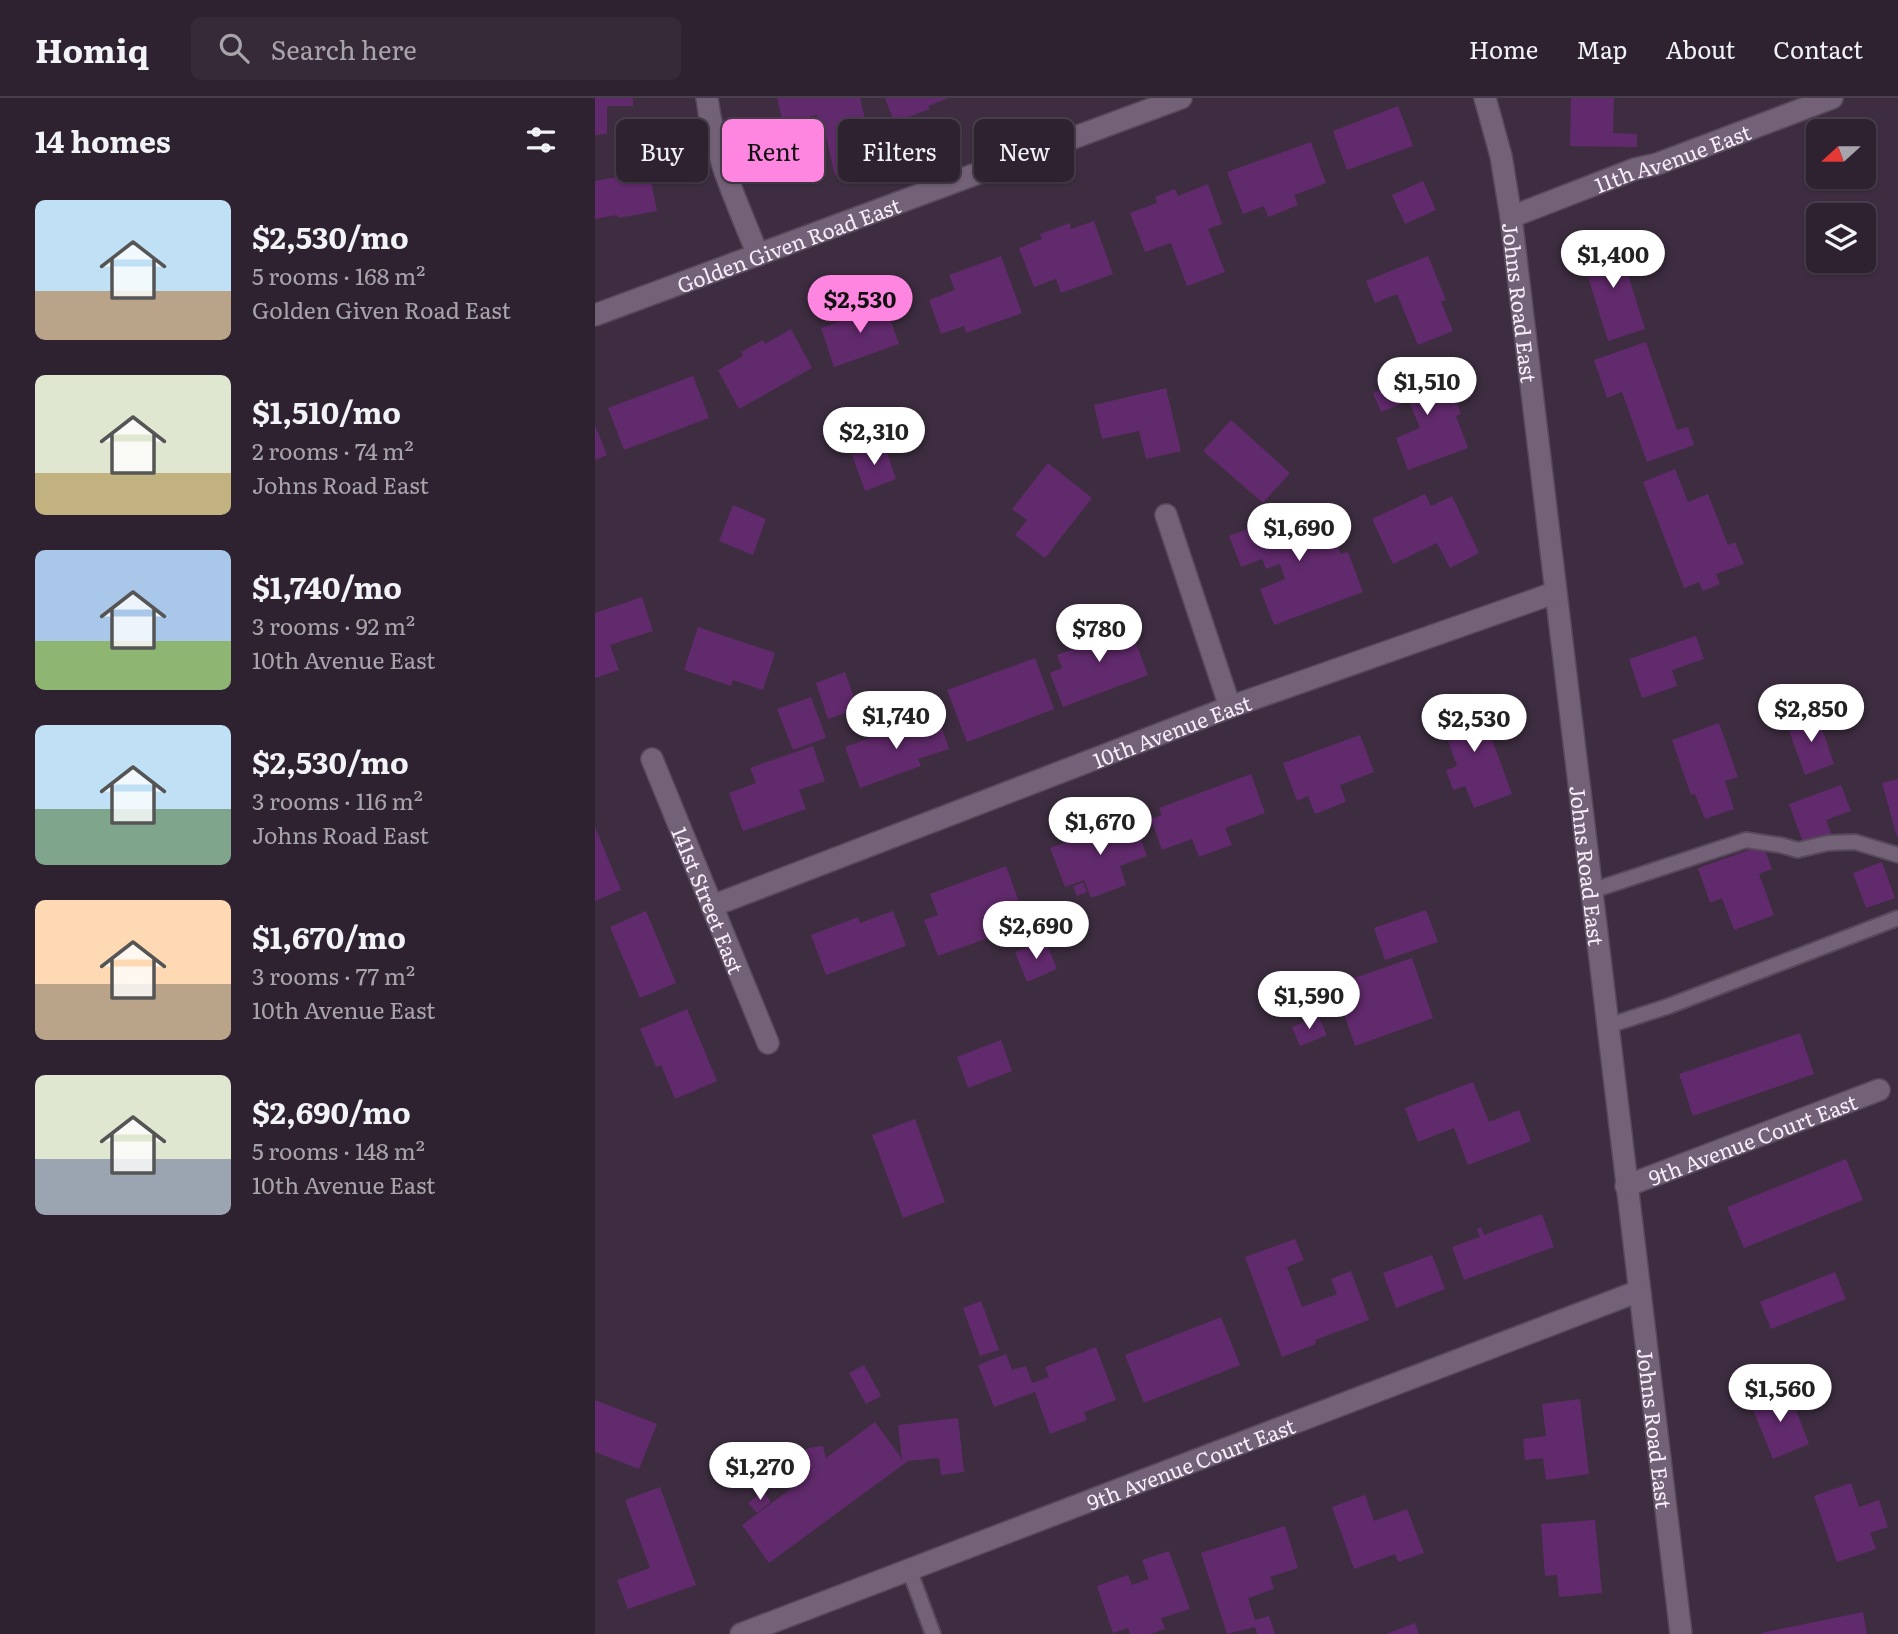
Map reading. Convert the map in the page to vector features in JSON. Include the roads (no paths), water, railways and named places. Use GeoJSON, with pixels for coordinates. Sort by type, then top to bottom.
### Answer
{"type":"FeatureCollection","features":[{"type":"Feature","properties":{"kind":"street"},"geometry":{"type":"LineString","coordinates":[[707,98],[718,156],[758,255]]}},
{"type":"Feature","properties":{"kind":"street","name":"Johns Road East"},"geometry":{"type":"LineString","coordinates":[[1485,98],[1501,156],[1511,217],[1681,1634]]}},
{"type":"Feature","properties":{"kind":"street","name":"11th Avenue East"},"geometry":{"type":"LineString","coordinates":[[1511,217],[1832,98]]}},
{"type":"Feature","properties":{"kind":"street","name":"Golden Given Road East"},"geometry":{"type":"LineString","coordinates":[[595,315],[1167,100]]}},
{"type":"Feature","properties":{"kind":"street"},"geometry":{"type":"LineString","coordinates":[[1166,515],[1230,707]]}},
{"type":"Feature","properties":{"kind":"street","name":"10th Avenue East"},"geometry":{"type":"LineString","coordinates":[[712,906],[1230,707],[1554,593]]}},
{"type":"Feature","properties":{"kind":"street","name":"141st Street East"},"geometry":{"type":"LineString","coordinates":[[652,759],[768,1043]]}},
{"type":"Feature","properties":{"kind":"street","name":"9th Avenue Court East"},"geometry":{"type":"LineString","coordinates":[[1626,1186],[1879,1090]]}},
{"type":"Feature","properties":{"kind":"street","name":"9th Avenue Court East"},"geometry":{"type":"LineString","coordinates":[[741,1634],[1639,1291]]}},
{"type":"Feature","properties":{"kind":"lane"},"geometry":{"type":"LineString","coordinates":[[1591,891],[1746,840],[1798,850],[1828,843],[1855,842],[1898,855]]}},
{"type":"Feature","properties":{"kind":"lane"},"geometry":{"type":"LineString","coordinates":[[1607,1026],[1682,1001],[1898,918]]}},
{"type":"Feature","properties":{"kind":"lane"},"geometry":{"type":"LineString","coordinates":[[909,1569],[933,1634]]}}]}
